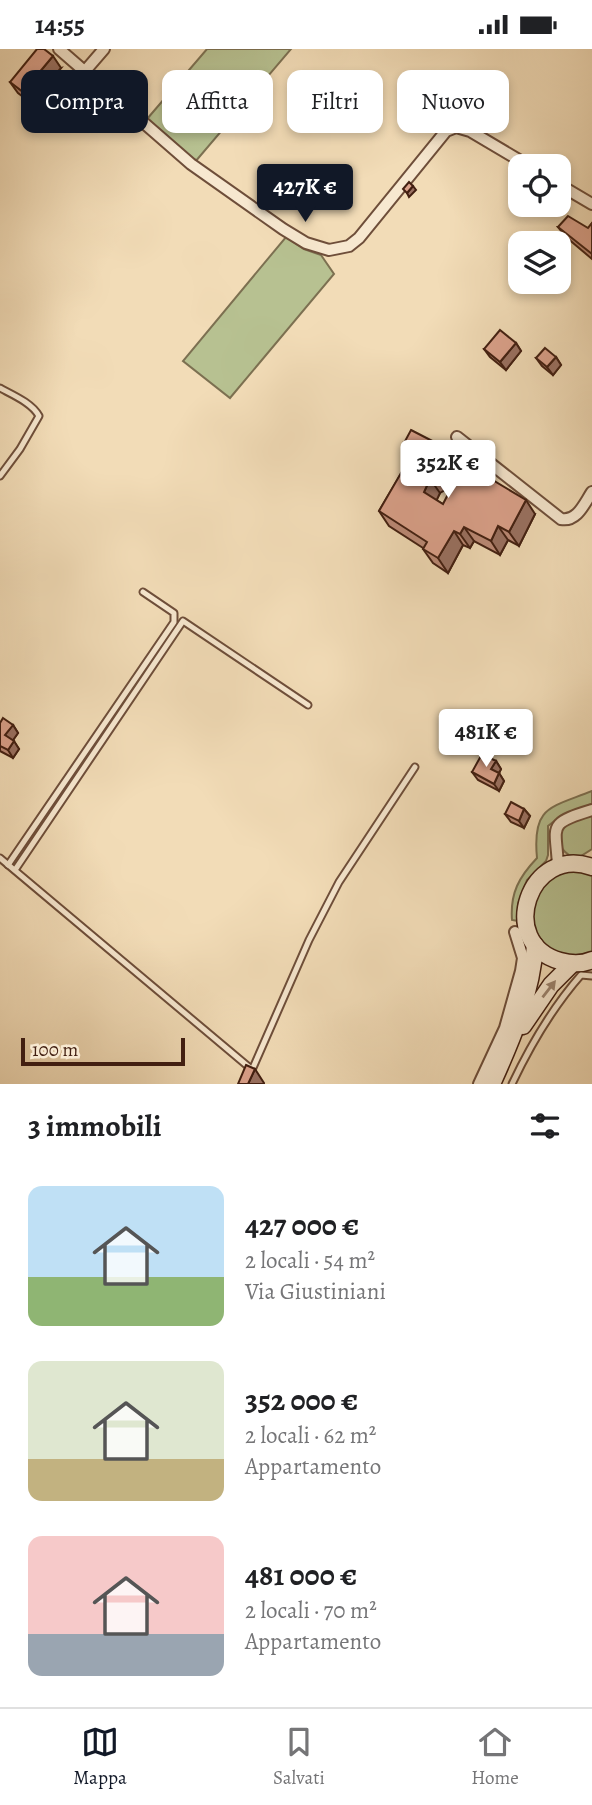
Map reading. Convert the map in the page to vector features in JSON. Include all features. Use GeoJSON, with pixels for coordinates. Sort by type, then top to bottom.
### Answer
{"type":"FeatureCollection","features":[{"type":"Feature","properties":{"kind":"main road"},"geometry":{"type":"LineString","coordinates":[[592,858],[544,874],[533,885],[525,916],[527,931],[535,945],[551,958],[572,964],[592,960]]}},
{"type":"Feature","properties":{"kind":"main road"},"geometry":{"type":"LineString","coordinates":[[566,865],[592,867]]}},
{"type":"Feature","properties":{"kind":"main road"},"geometry":{"type":"LineString","coordinates":[[492,1084],[530,983],[535,945]]}},
{"type":"Feature","properties":{"kind":"main road"},"geometry":{"type":"LineString","coordinates":[[504,1058],[551,985],[572,964]]}},
{"type":"Feature","properties":{"kind":"street"},"geometry":{"type":"LineString","coordinates":[[60,49],[84,70]]}},
{"type":"Feature","properties":{"kind":"street"},"geometry":{"type":"LineString","coordinates":[[86,70],[104,49]]}},
{"type":"Feature","properties":{"kind":"street"},"geometry":{"type":"LineString","coordinates":[[148,126],[191,164],[283,229],[306,243],[329,250],[349,246],[359,238],[446,131],[456,127],[470,131],[509,154]]}},
{"type":"Feature","properties":{"kind":"street"},"geometry":{"type":"LineString","coordinates":[[571,192],[592,204]]}},
{"type":"Feature","properties":{"kind":"street"},"geometry":{"type":"LineString","coordinates":[[457,437],[561,519],[568,520],[576,516],[592,492]]}},
{"type":"Feature","properties":{"kind":"street"},"geometry":{"type":"LineString","coordinates":[[566,865],[554,841],[558,826],[563,820],[592,810]]}},
{"type":"Feature","properties":{"kind":"street"},"geometry":{"type":"LineString","coordinates":[[479,1084],[505,1028],[521,971],[523,958],[515,932]]}},
{"type":"Feature","properties":{"kind":"lane"},"geometry":{"type":"LineString","coordinates":[[0,388],[37,411],[39,419],[0,476]]}},
{"type":"Feature","properties":{"kind":"lane"},"geometry":{"type":"LineString","coordinates":[[8,865],[174,622],[174,613],[143,592]]}},
{"type":"Feature","properties":{"kind":"lane"},"geometry":{"type":"LineString","coordinates":[[15,870],[183,621],[308,705]]}},
{"type":"Feature","properties":{"kind":"lane"},"geometry":{"type":"LineString","coordinates":[[0,858],[251,1073],[309,940],[340,882],[415,767]]}},
{"type":"Feature","properties":{"kind":"lane"},"geometry":{"type":"LineString","coordinates":[[512,1084],[527,1050],[557,1002],[581,975],[592,976]]}},
{"type":"Feature","properties":{"kind":"green space"},"geometry":{"type":"Polygon","coordinates":[[[207,49],[291,49],[273,70],[189,70],[207,49]]]}},
{"type":"Feature","properties":{"kind":"green space"},"geometry":{"type":"Polygon","coordinates":[[[162,102],[162,132],[148,118],[162,102]]]}},
{"type":"Feature","properties":{"kind":"green space"},"geometry":{"type":"Polygon","coordinates":[[[163,133],[220,133],[195,162],[163,133]]]}},
{"type":"Feature","properties":{"kind":"green space"},"geometry":{"type":"Polygon","coordinates":[[[286,237],[304,249],[321,255],[334,274],[230,398],[183,361],[286,237]]]}},
{"type":"Feature","properties":{"kind":"green space"},"geometry":{"type":"Polygon","coordinates":[[[592,791],[592,804],[561,816],[548,826],[546,861],[527,880],[518,904],[518,921],[512,920],[517,886],[537,858],[536,841],[541,818],[555,806],[592,791]]]}},
{"type":"Feature","properties":{"kind":"green space"},"geometry":{"type":"Polygon","coordinates":[[[592,815],[592,849],[581,856],[569,855],[561,846],[562,830],[570,823],[592,815]]]}},
{"type":"Feature","properties":{"kind":"green space"},"geometry":{"type":"Polygon","coordinates":[[[568,870],[592,874],[592,953],[586,955],[565,956],[545,946],[533,928],[531,906],[548,879],[568,870]]]}},
{"type":"Feature","properties":{"kind":"building"},"geometry":{"type":"Polygon","coordinates":[[[37,49],[44,49],[53,56],[41,70],[21,70],[21,90],[10,82],[37,49]]]}},
{"type":"Feature","properties":{"kind":"building"},"geometry":{"type":"Polygon","coordinates":[[[409,182],[413,186],[407,193],[403,189],[409,182]]]}},
{"type":"Feature","properties":{"kind":"building"},"geometry":{"type":"Polygon","coordinates":[[[567,217],[588,228],[592,223],[592,254],[571,237],[571,231],[563,231],[558,227],[567,217]]]}},
{"type":"Feature","properties":{"kind":"building"},"geometry":{"type":"Polygon","coordinates":[[[500,330],[516,343],[500,362],[484,349],[500,330]]]}},
{"type":"Feature","properties":{"kind":"building"},"geometry":{"type":"Polygon","coordinates":[[[545,348],[556,357],[547,367],[536,358],[545,348]]]}},
{"type":"Feature","properties":{"kind":"building"},"geometry":{"type":"Polygon","coordinates":[[[411,430],[444,447],[431,471],[437,475],[430,479],[424,492],[443,504],[464,463],[526,500],[509,532],[498,526],[491,541],[464,527],[460,534],[454,531],[438,558],[423,549],[427,542],[379,511],[415,449],[404,443],[411,430]]]}},
{"type":"Feature","properties":{"kind":"building"},"geometry":{"type":"Polygon","coordinates":[[[3,718],[13,725],[5,735],[14,741],[8,750],[0,746],[0,723],[3,718]]]}},
{"type":"Feature","properties":{"kind":"building"},"geometry":{"type":"Polygon","coordinates":[[[482,754],[496,761],[491,769],[499,773],[494,784],[472,772],[482,754]]]}},
{"type":"Feature","properties":{"kind":"building"},"geometry":{"type":"Polygon","coordinates":[[[511,802],[524,809],[519,821],[505,814],[511,802]]]}},
{"type":"Feature","properties":{"kind":"building"},"geometry":{"type":"Polygon","coordinates":[[[246,1065],[255,1069],[248,1084],[238,1084],[246,1065]]]}}]}
